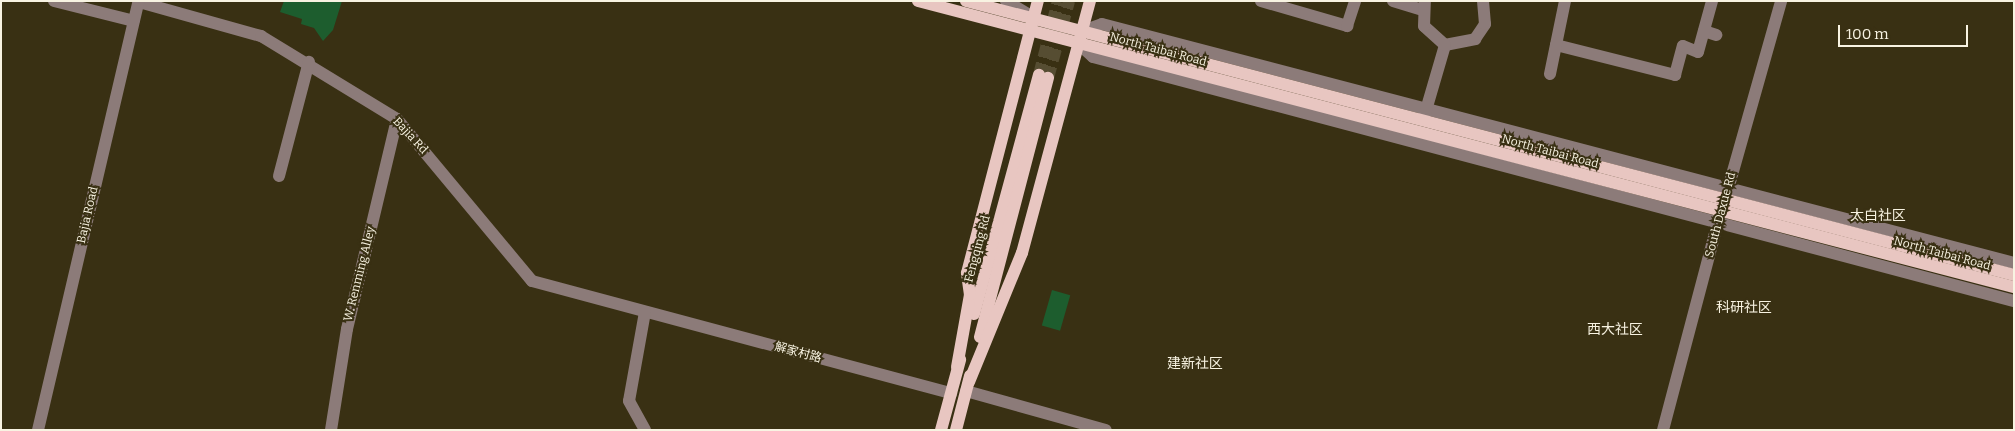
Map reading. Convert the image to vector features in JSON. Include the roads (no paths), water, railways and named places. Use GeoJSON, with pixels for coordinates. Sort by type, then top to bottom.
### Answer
{"type":"FeatureCollection","features":[{"type":"Feature","properties":{"kind":"main road","name":"North Taibai Road"},"geometry":{"type":"LineString","coordinates":[[918,1],[1079,44],[1725,199],[2014,287]]}},
{"type":"Feature","properties":{"kind":"main road","name":"North Taibai Road"},"geometry":{"type":"LineString","coordinates":[[966,1],[1424,114],[1725,199],[2014,275]]}},
{"type":"Feature","properties":{"kind":"main road"},"geometry":{"type":"LineString","coordinates":[[957,367],[970,295],[967,273],[1038,1]]}},
{"type":"Feature","properties":{"kind":"main road"},"geometry":{"type":"LineString","coordinates":[[968,387],[1022,253],[1090,1]]}},
{"type":"Feature","properties":{"kind":"main road","name":"Fengqing Rd"},"geometry":{"type":"LineString","coordinates":[[941,430],[957,367],[1044,76],[956,430]]}},
{"type":"Feature","properties":{"kind":"street"},"geometry":{"type":"LineString","coordinates":[[54,1],[134,21]]}},
{"type":"Feature","properties":{"kind":"street"},"geometry":{"type":"LineString","coordinates":[[1006,1],[1034,18]]}},
{"type":"Feature","properties":{"kind":"street"},"geometry":{"type":"LineString","coordinates":[[1269,2],[1347,26],[1354,1]]}},
{"type":"Feature","properties":{"kind":"street"},"geometry":{"type":"LineString","coordinates":[[1393,1],[1423,5],[1424,26],[1445,46]]}},
{"type":"Feature","properties":{"kind":"street"},"geometry":{"type":"LineString","coordinates":[[1445,46],[1475,39],[1485,24],[1484,1]]}},
{"type":"Feature","properties":{"kind":"street"},"geometry":{"type":"LineString","coordinates":[[1550,74],[1565,1]]}},
{"type":"Feature","properties":{"kind":"street"},"geometry":{"type":"LineString","coordinates":[[1556,45],[1675,75],[1683,46],[1698,52],[1710,33],[1712,1]]}},
{"type":"Feature","properties":{"kind":"street","name":"South Daxue Rd"},"geometry":{"type":"LineString","coordinates":[[1663,430],[1718,223],[1781,1]]}},
{"type":"Feature","properties":{"kind":"street","name":"Bajia Road"},"geometry":{"type":"LineString","coordinates":[[38,430],[139,2]]}},
{"type":"Feature","properties":{"kind":"street","name":"Bajia Rd"},"geometry":{"type":"LineString","coordinates":[[139,2],[261,36],[309,62],[398,119],[532,281],[645,312]]}},
{"type":"Feature","properties":{"kind":"street"},"geometry":{"type":"LineString","coordinates":[[1079,44],[1093,57],[2014,301]]}},
{"type":"Feature","properties":{"kind":"street"},"geometry":{"type":"LineString","coordinates":[[1424,114],[1445,46]]}},
{"type":"Feature","properties":{"kind":"street"},"geometry":{"type":"LineString","coordinates":[[279,176],[309,62]]}},
{"type":"Feature","properties":{"kind":"street","name":"W. Renming Alley"},"geometry":{"type":"LineString","coordinates":[[331,430],[347,329],[398,119]]}},
{"type":"Feature","properties":{"kind":"street"},"geometry":{"type":"LineString","coordinates":[[1725,199],[2014,263]]}},
{"type":"Feature","properties":{"kind":"street"},"geometry":{"type":"LineString","coordinates":[[645,312],[629,401],[645,430]]}},
{"type":"Feature","properties":{"kind":"street","name":"解家村路"},"geometry":{"type":"LineString","coordinates":[[645,312],[951,393]]}},
{"type":"Feature","properties":{"kind":"street"},"geometry":{"type":"LineString","coordinates":[[968,387],[1106,430]]}},
{"type":"Feature","properties":{"kind":"tunnel"},"geometry":{"type":"LineString","coordinates":[[1039,75],[1058,1]]}},
{"type":"Feature","properties":{"kind":"tunnel"},"geometry":{"type":"LineString","coordinates":[[1048,78],[1069,1]]}},
{"type":"Feature","properties":{"kind":"district","name":"太白社区"},"geometry":{"type":"Point","coordinates":[1878,216]}},
{"type":"Feature","properties":{"kind":"district","name":"科研社区"},"geometry":{"type":"Point","coordinates":[1744,308]}},
{"type":"Feature","properties":{"kind":"district","name":"西大社区"},"geometry":{"type":"Point","coordinates":[1615,330]}},
{"type":"Feature","properties":{"kind":"district","name":"建新社区"},"geometry":{"type":"Point","coordinates":[1195,364]}}]}
